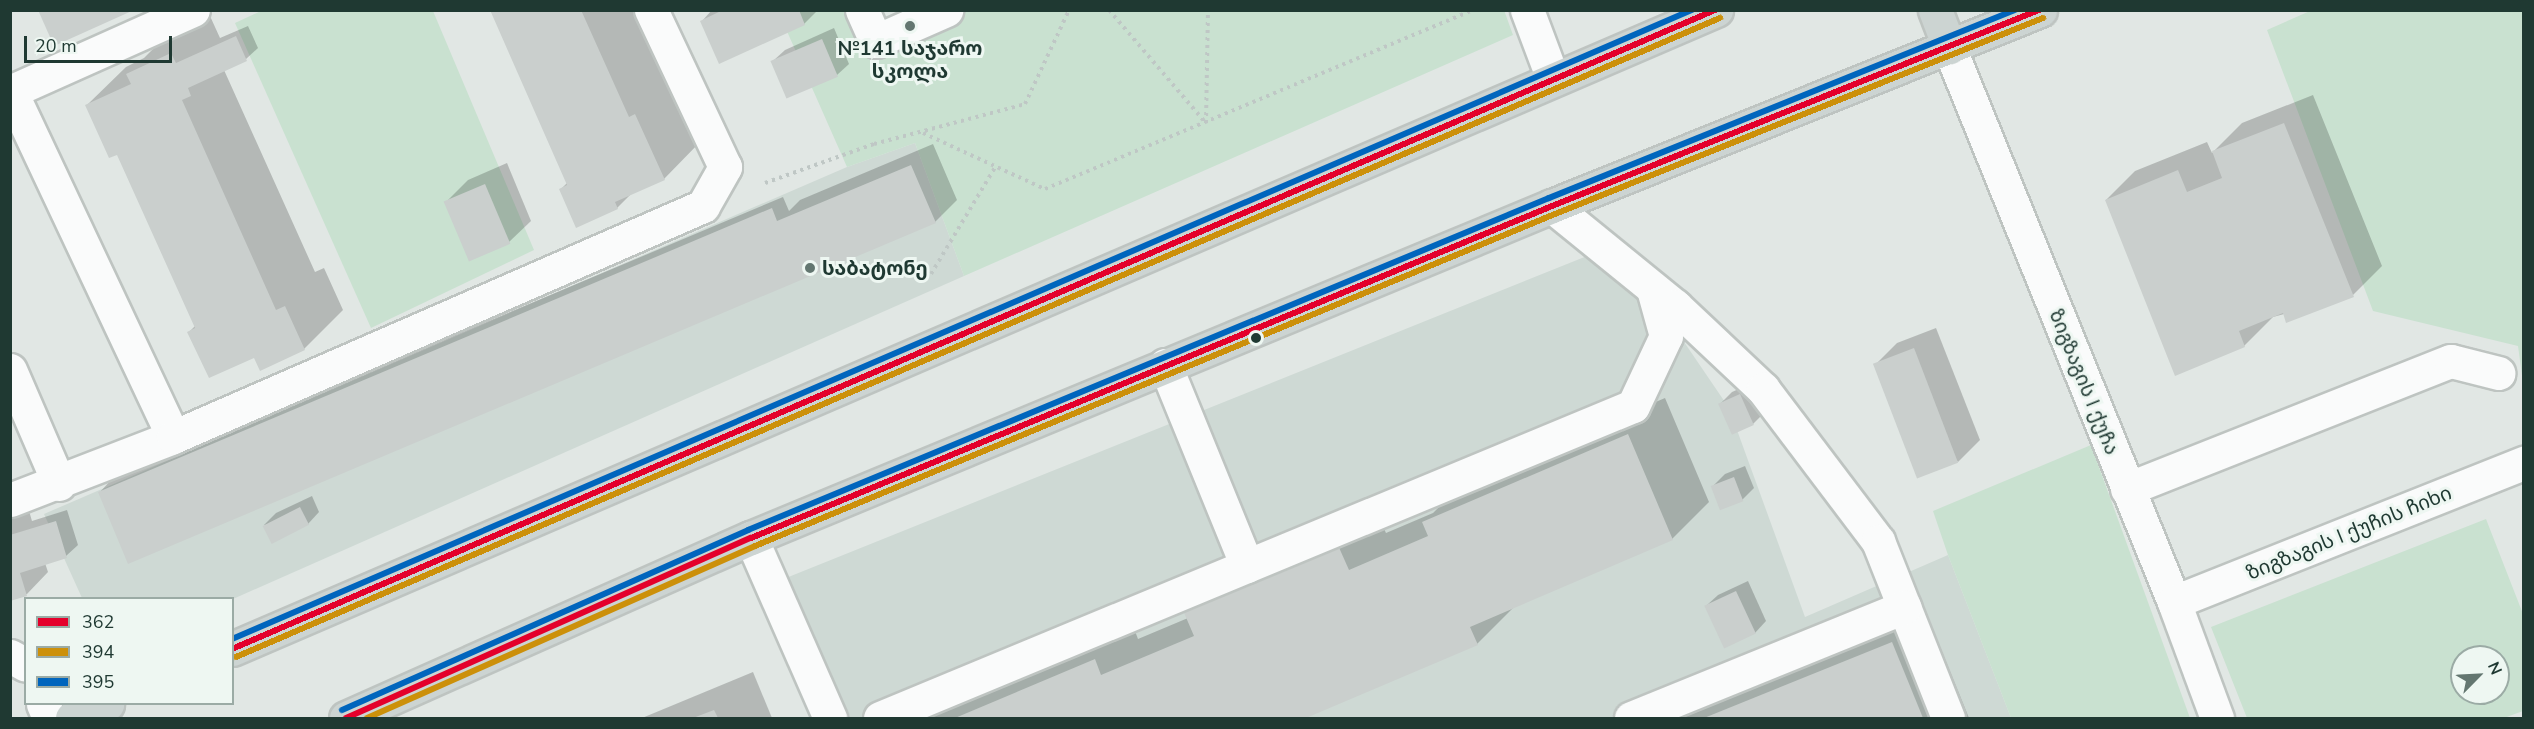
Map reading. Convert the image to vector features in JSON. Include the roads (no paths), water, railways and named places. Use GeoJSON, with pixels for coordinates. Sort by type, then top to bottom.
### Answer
{"type":"FeatureCollection","features":[{"type":"Feature","properties":{"kind":"main road"},"geometry":{"type":"LineString","coordinates":[[234,648],[1716,10]]}},
{"type":"Feature","properties":{"kind":"main road"},"geometry":{"type":"LineString","coordinates":[[1935,10],[1949,47]]}},
{"type":"Feature","properties":{"kind":"main road"},"geometry":{"type":"LineString","coordinates":[[346,718],[751,538],[1552,206],[2040,10]]}},
{"type":"Feature","properties":{"kind":"main road"},"geometry":{"type":"LineString","coordinates":[[72,718],[104,705]]}},
{"type":"Feature","properties":{"kind":"street"},"geometry":{"type":"LineString","coordinates":[[173,437],[12,90],[193,10]]}},
{"type":"Feature","properties":{"kind":"street"},"geometry":{"type":"LineString","coordinates":[[10,500],[59,484],[173,437],[703,206],[725,167],[651,10]]}},
{"type":"Feature","properties":{"kind":"street"},"geometry":{"type":"LineString","coordinates":[[862,10],[876,41],[946,10]]}},
{"type":"Feature","properties":{"kind":"street"},"geometry":{"type":"LineString","coordinates":[[1527,10],[1553,79]]}},
{"type":"Feature","properties":{"kind":"street","name":"ზიგზაგის I ქუჩა"},"geometry":{"type":"LineString","coordinates":[[1949,47],[2174,602],[2217,718]]}},
{"type":"Feature","properties":{"kind":"street"},"geometry":{"type":"LineString","coordinates":[[1552,206],[1653,289],[1763,389],[1878,541],[1948,718]]}},
{"type":"Feature","properties":{"kind":"street"},"geometry":{"type":"LineString","coordinates":[[880,718],[1633,406],[1666,336],[1653,289]]}},
{"type":"Feature","properties":{"kind":"street"},"geometry":{"type":"LineString","coordinates":[[2127,489],[2451,361],[2498,373]]}},
{"type":"Feature","properties":{"kind":"street"},"geometry":{"type":"LineString","coordinates":[[1165,365],[1247,566]]}},
{"type":"Feature","properties":{"kind":"street"},"geometry":{"type":"LineString","coordinates":[[10,370],[59,484]]}},
{"type":"Feature","properties":{"kind":"street","name":"ზიგზაგის I ქუჩის ჩიხი"},"geometry":{"type":"LineString","coordinates":[[2174,602],[2523,463]]}},
{"type":"Feature","properties":{"kind":"street"},"geometry":{"type":"LineString","coordinates":[[751,538],[830,718]]}},
{"type":"Feature","properties":{"kind":"street"},"geometry":{"type":"LineString","coordinates":[[1631,718],[1904,607]]}},
{"type":"Feature","properties":{"kind":"street"},"geometry":{"type":"LineString","coordinates":[[10,656],[24,664]]}},
{"type":"Feature","properties":{"kind":"place","name":"№141 საჯარო სკოლა"},"geometry":{"type":"Point","coordinates":[910,26]}},
{"type":"Feature","properties":{"kind":"place","name":"საბატონე"},"geometry":{"type":"Point","coordinates":[810,268]}}]}
